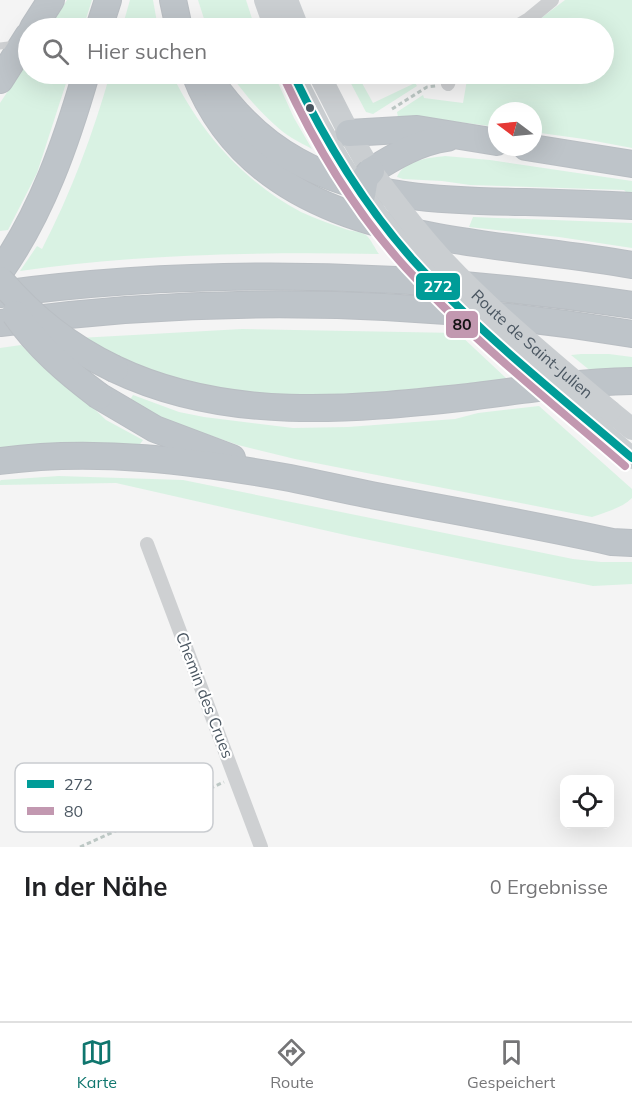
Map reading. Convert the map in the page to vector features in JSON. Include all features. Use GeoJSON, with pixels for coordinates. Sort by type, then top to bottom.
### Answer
{"type":"FeatureCollection","features":[{"type":"Feature","properties":{"kind":"highway"},"geometry":{"type":"LineString","coordinates":[[37,18],[51,0]]}},
{"type":"Feature","properties":{"kind":"highway"},"geometry":{"type":"LineString","coordinates":[[102,18],[108,0]]}},
{"type":"Feature","properties":{"kind":"highway"},"geometry":{"type":"LineString","coordinates":[[0,80],[18,46]]}},
{"type":"Feature","properties":{"kind":"highway"},"geometry":{"type":"LineString","coordinates":[[83,84],[53,173],[17,246],[1,286],[21,324],[32,337],[66,370],[99,396],[155,429],[291,479]]}},
{"type":"Feature","properties":{"kind":"highway"},"geometry":{"type":"LineString","coordinates":[[199,84],[218,120],[242,149],[288,186],[328,207],[394,228],[457,241],[632,266]]}},
{"type":"Feature","properties":{"kind":"highway"},"geometry":{"type":"LineString","coordinates":[[213,84],[226,102],[255,133],[296,161],[346,182],[394,193],[440,199],[632,206]]}},
{"type":"Feature","properties":{"kind":"highway"},"geometry":{"type":"LineString","coordinates":[[341,141],[417,129],[488,141]]}},
{"type":"Feature","properties":{"kind":"highway"},"geometry":{"type":"LineString","coordinates":[[362,195],[365,178],[372,165],[424,143],[464,137]]}},
{"type":"Feature","properties":{"kind":"highway"},"geometry":{"type":"LineString","coordinates":[[542,150],[632,164]]}},
{"type":"Feature","properties":{"kind":"highway"},"geometry":{"type":"LineString","coordinates":[[1,286],[90,285],[219,277],[308,277],[406,280],[503,288],[632,305]]}},
{"type":"Feature","properties":{"kind":"highway"},"geometry":{"type":"LineString","coordinates":[[1,286],[48,328],[82,352],[115,369],[154,386],[199,398],[248,406],[339,409],[546,387],[632,381]]}},
{"type":"Feature","properties":{"kind":"highway"},"geometry":{"type":"LineString","coordinates":[[0,323],[62,315],[162,308],[333,305],[429,310],[539,320],[632,334]]}},
{"type":"Feature","properties":{"kind":"highway"},"geometry":{"type":"LineString","coordinates":[[0,461],[42,457],[122,458],[216,466],[612,542],[632,543]]}},
{"type":"Feature","properties":{"kind":"highway"},"geometry":{"type":"LineString","coordinates":[[593,538],[614,535],[632,527]]}},
{"type":"Feature","properties":{"kind":"main road"},"geometry":{"type":"LineString","coordinates":[[265,0],[271,18]]}},
{"type":"Feature","properties":{"kind":"main road"},"geometry":{"type":"LineString","coordinates":[[287,0],[294,18]]}},
{"type":"Feature","properties":{"kind":"main road","name":"Route de Saint-Julien"},"geometry":{"type":"LineString","coordinates":[[298,84],[319,125],[372,165],[396,204],[440,256],[479,296],[632,429]]}},
{"type":"Feature","properties":{"kind":"main road","name":"Route de Saint-Julien"},"geometry":{"type":"LineString","coordinates":[[322,84],[362,195],[413,259],[449,298],[495,340],[632,458]]}},
{"type":"Feature","properties":{"kind":"street"},"geometry":{"type":"LineString","coordinates":[[531,18],[552,0]]}},
{"type":"Feature","properties":{"kind":"street","name":"Chemin des Crues"},"geometry":{"type":"LineString","coordinates":[[147,544],[261,847]]}},
{"type":"Feature","properties":{"kind":"path"},"geometry":{"type":"LineString","coordinates":[[386,113],[436,84]]}},
{"type":"Feature","properties":{"kind":"path"},"geometry":{"type":"LineString","coordinates":[[213,786],[222,782],[238,783]]}},
{"type":"Feature","properties":{"kind":"path"},"geometry":{"type":"LineString","coordinates":[[80,847],[113,832]]}},
{"type":"Feature","properties":{"kind":"green space"},"geometry":{"type":"Polygon","coordinates":[[[67,0],[92,0],[86,18],[55,18],[67,0]]]}},
{"type":"Feature","properties":{"kind":"green space"},"geometry":{"type":"Polygon","coordinates":[[[130,0],[153,0],[156,18],[125,18],[130,0]]]}},
{"type":"Feature","properties":{"kind":"green space"},"geometry":{"type":"Polygon","coordinates":[[[198,0],[246,0],[252,18],[204,18],[198,0]]]}},
{"type":"Feature","properties":{"kind":"green space"},"geometry":{"type":"Polygon","coordinates":[[[565,0],[632,0],[632,148],[542,133],[542,102],[488,102],[488,126],[412,116],[398,117],[397,112],[423,95],[424,98],[463,103],[466,84],[614,84],[614,18],[541,18],[565,0]]]}},
{"type":"Feature","properties":{"kind":"green space"},"geometry":{"type":"Polygon","coordinates":[[[18,76],[18,84],[66,84],[37,173],[8,230],[0,231],[0,103],[18,76]]]}},
{"type":"Feature","properties":{"kind":"green space"},"geometry":{"type":"Polygon","coordinates":[[[107,84],[177,84],[210,135],[242,170],[280,200],[301,212],[366,235],[379,254],[199,255],[109,261],[20,271],[37,246],[42,249],[72,185],[107,84]]]}},
{"type":"Feature","properties":{"kind":"green space"},"geometry":{"type":"Polygon","coordinates":[[[238,84],[279,84],[294,118],[312,149],[279,129],[238,84]]]}},
{"type":"Feature","properties":{"kind":"green space"},"geometry":{"type":"Polygon","coordinates":[[[351,84],[363,84],[373,103],[413,84],[417,86],[373,114],[366,112],[351,84]]]}},
{"type":"Feature","properties":{"kind":"green space"},"geometry":{"type":"Polygon","coordinates":[[[445,156],[490,160],[632,181],[632,193],[624,190],[470,185],[397,177],[400,171],[411,163],[445,156]]]}},
{"type":"Feature","properties":{"kind":"green space"},"geometry":{"type":"Polygon","coordinates":[[[473,217],[632,223],[632,248],[469,227],[473,217]]]}},
{"type":"Feature","properties":{"kind":"green space"},"geometry":{"type":"Polygon","coordinates":[[[242,329],[458,333],[507,379],[352,394],[274,394],[235,391],[162,377],[79,338],[242,329]]]}},
{"type":"Feature","properties":{"kind":"green space"},"geometry":{"type":"Polygon","coordinates":[[[21,345],[106,420],[143,440],[138,447],[0,449],[0,348],[21,345]]]}},
{"type":"Feature","properties":{"kind":"green space"},"geometry":{"type":"Polygon","coordinates":[[[571,355],[632,357],[632,371],[592,372],[571,355]]]}},
{"type":"Feature","properties":{"kind":"green space"},"geometry":{"type":"Polygon","coordinates":[[[133,395],[179,412],[293,428],[348,427],[455,419],[478,413],[539,406],[632,489],[632,498],[619,507],[592,517],[295,459],[238,445],[148,412],[130,400],[133,395]]]}},
{"type":"Feature","properties":{"kind":"green space"},"geometry":{"type":"Polygon","coordinates":[[[59,476],[183,480],[573,559],[632,562],[632,584],[593,586],[350,536],[116,483],[0,485],[1,480],[59,476]]]}},
{"type":"Feature","properties":{"kind":"transit line","name":"80"},"geometry":{"type":"LineString","coordinates":[[287,84],[323,154],[353,201],[387,247],[485,346],[625,466]]}},
{"type":"Feature","properties":{"kind":"transit line","name":"272"},"geometry":{"type":"LineString","coordinates":[[298,84],[318,124],[362,195],[413,260],[492,338],[632,458]]}}]}
